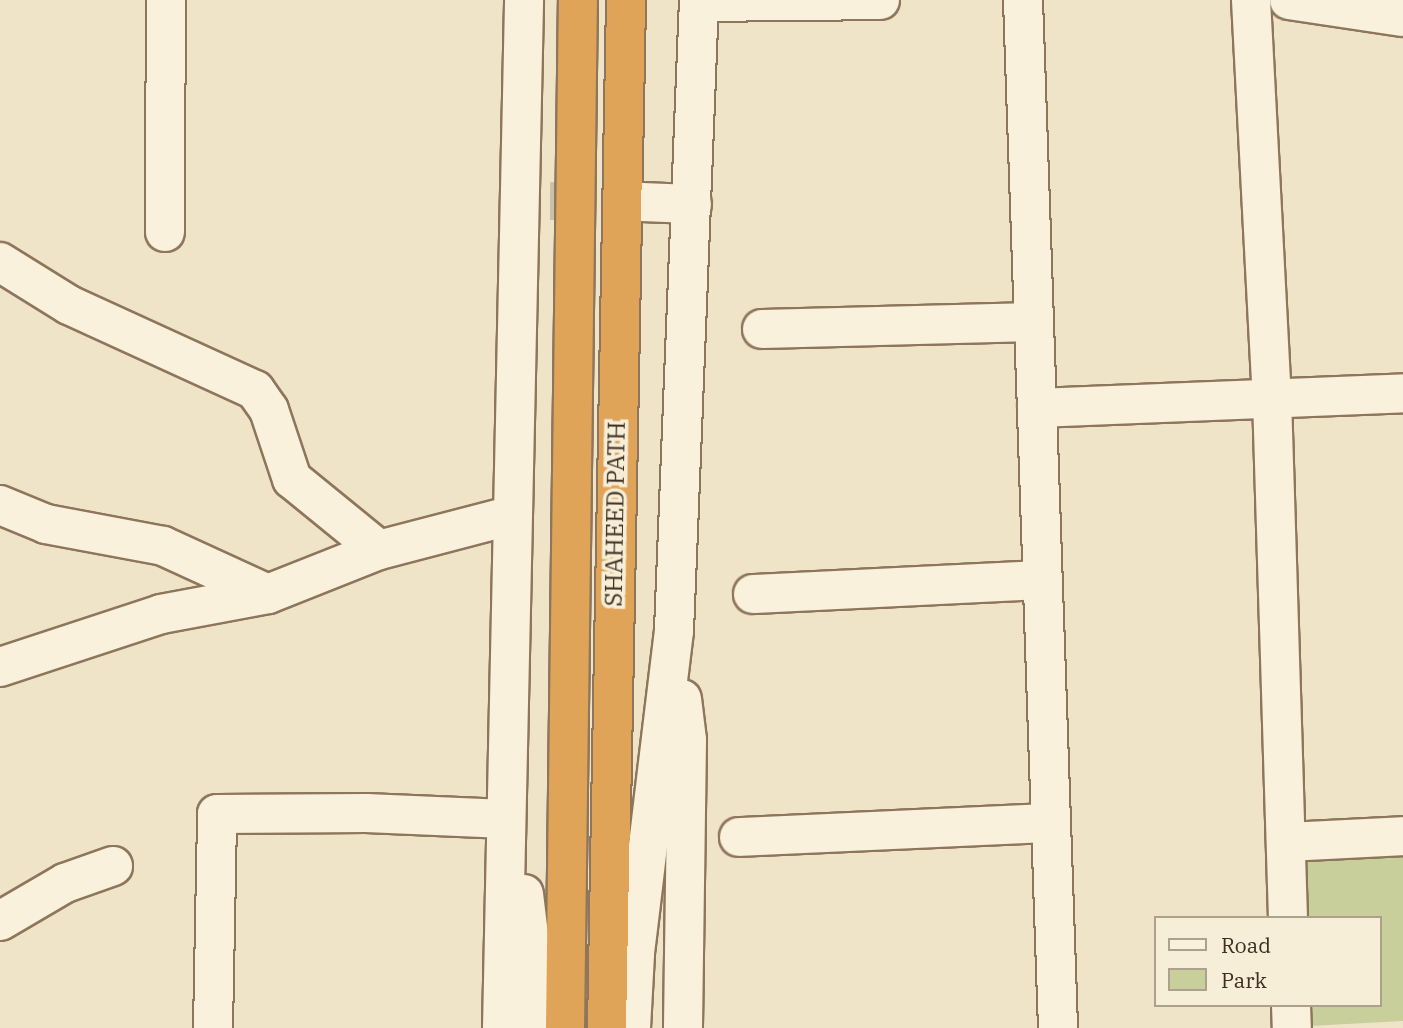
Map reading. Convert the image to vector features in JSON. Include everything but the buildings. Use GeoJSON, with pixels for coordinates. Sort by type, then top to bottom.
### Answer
{"type":"FeatureCollection","features":[{"type":"Feature","properties":{"kind":"highway","name":"SHAHEED PATH"},"geometry":{"type":"LineString","coordinates":[[565,1028],[578,0]]}},
{"type":"Feature","properties":{"kind":"highway","name":"SHAHEED PATH"},"geometry":{"type":"LineString","coordinates":[[607,1028],[626,0]]}},
{"type":"Feature","properties":{"kind":"street"},"geometry":{"type":"LineString","coordinates":[[165,232],[166,0]]}},
{"type":"Feature","properties":{"kind":"street"},"geometry":{"type":"LineString","coordinates":[[502,1028],[513,515],[535,201],[524,0]]}},
{"type":"Feature","properties":{"kind":"street"},"geometry":{"type":"LineString","coordinates":[[631,1028],[634,970],[674,631],[699,1],[880,0]]}},
{"type":"Feature","properties":{"kind":"street"},"geometry":{"type":"LineString","coordinates":[[1023,0],[1058,1028]]}},
{"type":"Feature","properties":{"kind":"street"},"geometry":{"type":"LineString","coordinates":[[1251,0],[1272,398],[1289,916]]}},
{"type":"Feature","properties":{"kind":"street"},"geometry":{"type":"LineString","coordinates":[[1289,0],[1403,17]]}},
{"type":"Feature","properties":{"kind":"street"},"geometry":{"type":"LineString","coordinates":[[642,202],[692,204]]}},
{"type":"Feature","properties":{"kind":"street"},"geometry":{"type":"LineString","coordinates":[[0,262],[69,305],[255,390],[269,410],[292,479],[379,551]]}},
{"type":"Feature","properties":{"kind":"street"},"geometry":{"type":"LineString","coordinates":[[762,329],[1034,322]]}},
{"type":"Feature","properties":{"kind":"street"},"geometry":{"type":"LineString","coordinates":[[1037,408],[1403,393]]}},
{"type":"Feature","properties":{"kind":"street"},"geometry":{"type":"LineString","coordinates":[[0,505],[46,524],[163,546],[268,594]]}},
{"type":"Feature","properties":{"kind":"street"},"geometry":{"type":"LineString","coordinates":[[0,667],[161,614],[268,594],[379,551],[513,515]]}},
{"type":"Feature","properties":{"kind":"street"},"geometry":{"type":"LineString","coordinates":[[753,594],[1043,580]]}},
{"type":"Feature","properties":{"kind":"street"},"geometry":{"type":"LineString","coordinates":[[674,631],[687,740],[683,1028]]}},
{"type":"Feature","properties":{"kind":"street"},"geometry":{"type":"LineString","coordinates":[[508,755],[531,952],[528,1028]]}},
{"type":"Feature","properties":{"kind":"street"},"geometry":{"type":"LineString","coordinates":[[213,1028],[217,814],[366,813],[506,819]]}},
{"type":"Feature","properties":{"kind":"street"},"geometry":{"type":"LineString","coordinates":[[739,837],[1051,823]]}},
{"type":"Feature","properties":{"kind":"street"},"geometry":{"type":"LineString","coordinates":[[1286,842],[1403,836]]}},
{"type":"Feature","properties":{"kind":"street"},"geometry":{"type":"LineString","coordinates":[[0,921],[65,883],[113,866]]}},
{"type":"Feature","properties":{"kind":"street"},"geometry":{"type":"LineString","coordinates":[[634,970],[656,962],[684,969]]}},
{"type":"Feature","properties":{"kind":"street"},"geometry":{"type":"LineString","coordinates":[[1291,1007],[1292,1028]]}},
{"type":"Feature","properties":{"kind":"green space"},"geometry":{"type":"Polygon","coordinates":[[[1403,849],[1403,1021],[1310,1026],[1309,1007],[1382,1007],[1382,916],[1305,916],[1302,855],[1403,849]]]}},
{"type":"Feature","properties":{"kind":"tunnel"},"geometry":{"type":"LineString","coordinates":[[550,201],[642,202]]}}]}
